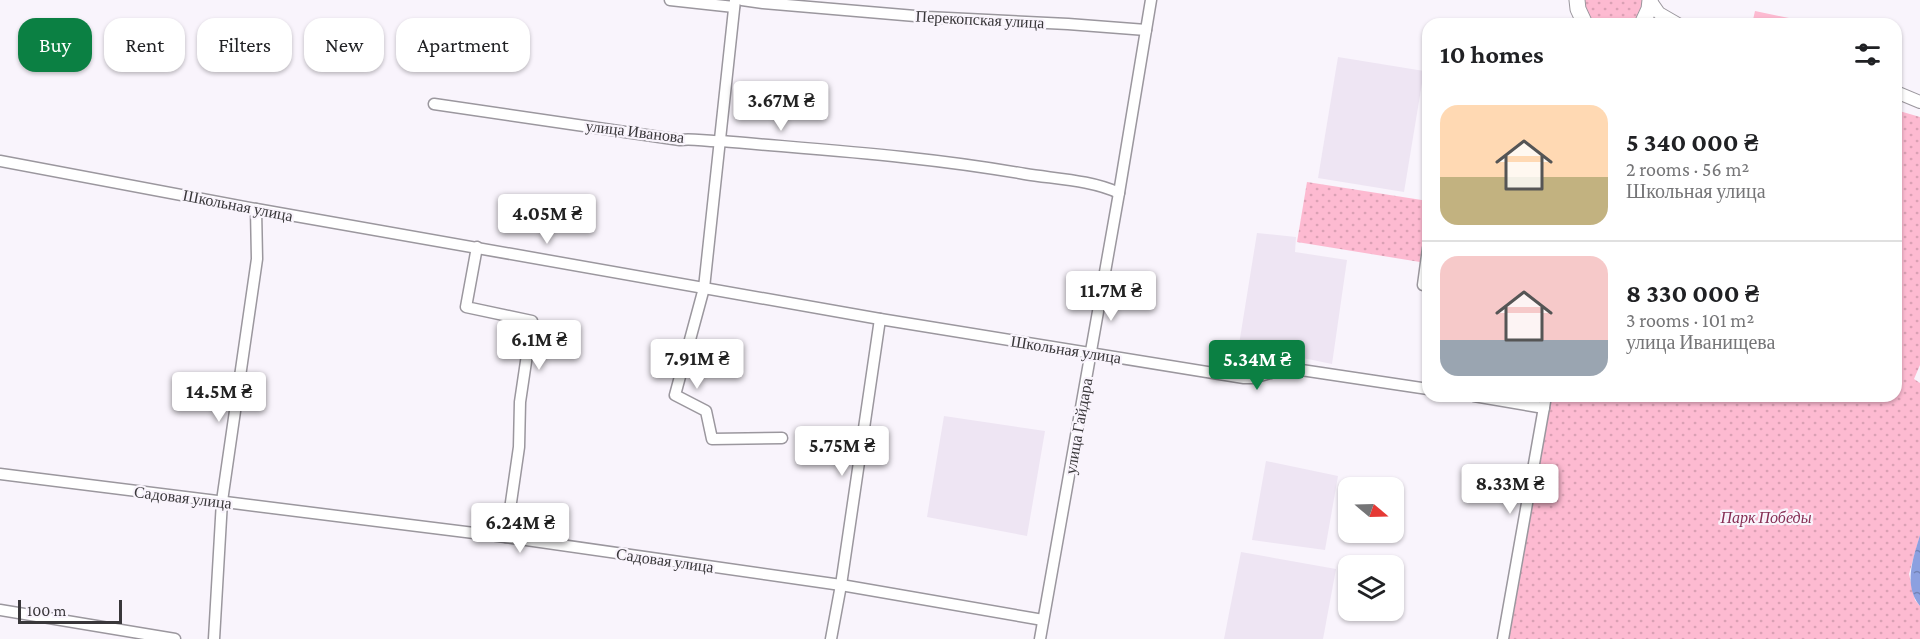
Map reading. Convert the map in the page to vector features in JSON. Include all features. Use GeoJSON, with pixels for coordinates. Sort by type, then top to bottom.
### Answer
{"type":"FeatureCollection","features":[{"type":"Feature","properties":{"kind":"highway"},"geometry":{"type":"LineString","coordinates":[[1565,0],[1580,18]]}},
{"type":"Feature","properties":{"kind":"highway"},"geometry":{"type":"LineString","coordinates":[[1577,0],[1582,18]]}},
{"type":"Feature","properties":{"kind":"highway"},"geometry":{"type":"LineString","coordinates":[[1645,18],[1650,0]]}},
{"type":"Feature","properties":{"kind":"main road"},"geometry":{"type":"LineString","coordinates":[[1650,0],[1659,13],[1667,18]]}},
{"type":"Feature","properties":{"kind":"main road"},"geometry":{"type":"LineString","coordinates":[[1902,94],[1920,102]]}},
{"type":"Feature","properties":{"kind":"street","name":"Перекопская улица"},"geometry":{"type":"LineString","coordinates":[[670,0],[763,3],[927,17],[1146,30]]}},
{"type":"Feature","properties":{"kind":"street","name":"улица Гайдара"},"geometry":{"type":"LineString","coordinates":[[1040,639],[1151,0]]}},
{"type":"Feature","properties":{"kind":"street"},"geometry":{"type":"LineString","coordinates":[[737,2],[704,288],[675,395],[706,411],[712,439],[782,438]]}},
{"type":"Feature","properties":{"kind":"street","name":"улица Иванова"},"geometry":{"type":"LineString","coordinates":[[434,104],[680,140],[694,138],[708,142],[721,141],[972,165],[1076,182],[1119,193]]}},
{"type":"Feature","properties":{"kind":"street","name":"Школьная улица"},"geometry":{"type":"LineString","coordinates":[[0,162],[880,319],[1244,378],[1253,378],[1288,368],[1422,388]]}},
{"type":"Feature","properties":{"kind":"street"},"geometry":{"type":"LineString","coordinates":[[214,639],[222,501],[257,259],[256,209]]}},
{"type":"Feature","properties":{"kind":"street"},"geometry":{"type":"LineString","coordinates":[[477,247],[466,307],[532,321],[520,402],[519,447],[506,537]]}},
{"type":"Feature","properties":{"kind":"street"},"geometry":{"type":"LineString","coordinates":[[831,639],[880,319]]}},
{"type":"Feature","properties":{"kind":"street"},"geometry":{"type":"LineString","coordinates":[[1509,402],[1544,408]]}},
{"type":"Feature","properties":{"kind":"street"},"geometry":{"type":"LineString","coordinates":[[1503,639],[1545,402]]}},
{"type":"Feature","properties":{"kind":"street","name":"Садовая улица"},"geometry":{"type":"LineString","coordinates":[[0,474],[506,537],[841,585],[1043,620]]}},
{"type":"Feature","properties":{"kind":"street"},"geometry":{"type":"LineString","coordinates":[[0,610],[175,639]]}},
{"type":"Feature","properties":{"kind":"shaded area"},"geometry":{"type":"Polygon","coordinates":[[[1338,57],[1422,71],[1422,83],[1404,192],[1318,178],[1338,57]]]}},
{"type":"Feature","properties":{"kind":"shaded area"},"geometry":{"type":"Polygon","coordinates":[[[1257,233],[1296,237],[1295,252],[1347,260],[1332,364],[1274,352],[1236,363],[1257,233]]]}},
{"type":"Feature","properties":{"kind":"shaded area"},"geometry":{"type":"Polygon","coordinates":[[[944,416],[1045,431],[1027,536],[927,517],[944,416]]]}},
{"type":"Feature","properties":{"kind":"shaded area"},"geometry":{"type":"Polygon","coordinates":[[[1266,461],[1338,476],[1325,550],[1252,540],[1266,461]]]}},
{"type":"Feature","properties":{"kind":"shaded area"},"geometry":{"type":"Polygon","coordinates":[[[1241,552],[1336,569],[1323,639],[1224,639],[1241,552]]]}},
{"type":"Feature","properties":{"kind":"green space"},"geometry":{"type":"Polygon","coordinates":[[[1583,0],[1645,0],[1639,18],[1588,18],[1583,0]]]}},
{"type":"Feature","properties":{"kind":"green space"},"geometry":{"type":"Polygon","coordinates":[[[1755,11],[1789,18],[1753,18],[1755,11]]]}},
{"type":"Feature","properties":{"kind":"green space","name":"Парк Победы"},"geometry":{"type":"Polygon","coordinates":[[[1902,112],[1920,117],[1920,365],[1914,379],[1920,383],[1920,535],[1909,574],[1915,600],[1920,606],[1920,639],[1509,639],[1551,402],[1902,402],[1902,112]]]}},
{"type":"Feature","properties":{"kind":"green space"},"geometry":{"type":"Polygon","coordinates":[[[1307,182],[1422,200],[1420,262],[1297,242],[1307,182]]]}},
{"type":"Feature","properties":{"kind":"water"},"geometry":{"type":"Polygon","coordinates":[[[1920,535],[1920,606],[1912,589],[1911,572],[1920,535]]]}}]}
